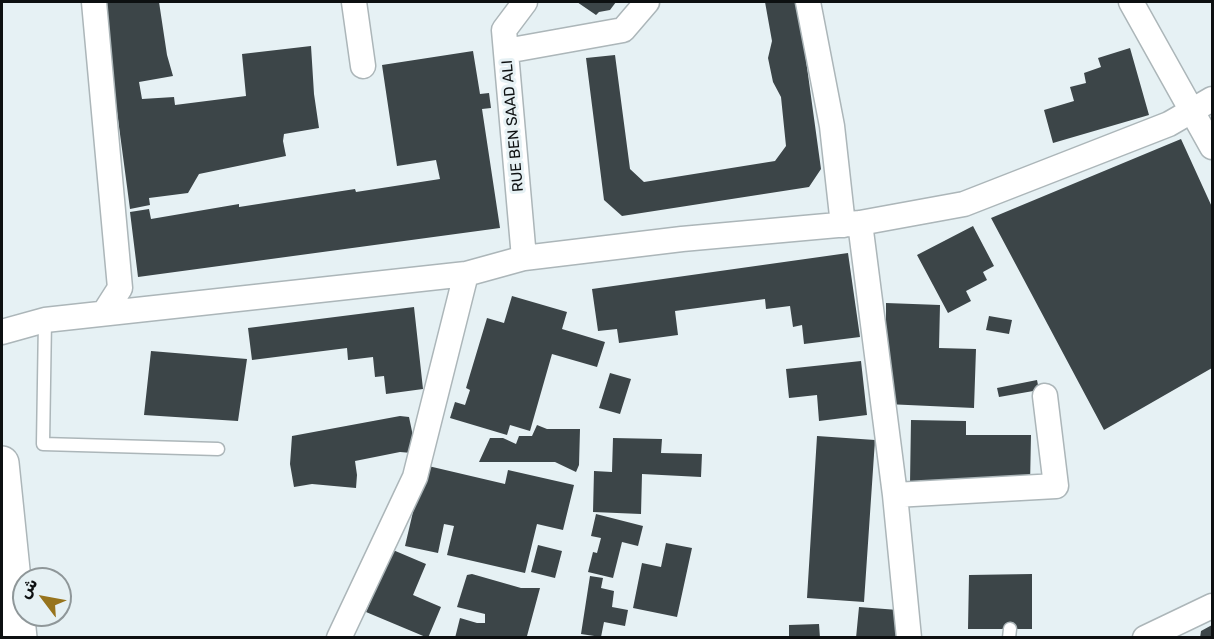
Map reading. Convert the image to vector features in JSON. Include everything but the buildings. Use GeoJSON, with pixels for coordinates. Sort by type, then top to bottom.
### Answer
{"type":"FeatureCollection","features":[{"type":"Feature","properties":{"kind":"highway"},"geometry":{"type":"LineString","coordinates":[[2,463],[20,638]]}},
{"type":"Feature","properties":{"kind":"street"},"geometry":{"type":"LineString","coordinates":[[94,2],[120,288],[104,313]]}},
{"type":"Feature","properties":{"kind":"street"},"geometry":{"type":"LineString","coordinates":[[354,2],[363,66]]}},
{"type":"Feature","properties":{"kind":"street","name":"RUE BEN SAAD ALI"},"geometry":{"type":"LineString","coordinates":[[524,258],[504,30],[525,2]]}},
{"type":"Feature","properties":{"kind":"street"},"geometry":{"type":"LineString","coordinates":[[506,51],[622,30],[647,2]]}},
{"type":"Feature","properties":{"kind":"street"},"geometry":{"type":"LineString","coordinates":[[808,2],[852,224],[895,495],[909,638]]}},
{"type":"Feature","properties":{"kind":"street"},"geometry":{"type":"LineString","coordinates":[[1131,2],[1202,105],[1212,147]]}},
{"type":"Feature","properties":{"kind":"street"},"geometry":{"type":"LineString","coordinates":[[2,332],[45,320],[466,274],[524,258],[682,239],[852,224],[964,204],[1168,124],[1202,105]]}},
{"type":"Feature","properties":{"kind":"street"},"geometry":{"type":"LineString","coordinates":[[339,638],[415,477],[466,274]]}},
{"type":"Feature","properties":{"kind":"street"},"geometry":{"type":"LineString","coordinates":[[895,495],[1056,486],[1045,396]]}},
{"type":"Feature","properties":{"kind":"street"},"geometry":{"type":"LineString","coordinates":[[1145,638],[1212,606]]}},
{"type":"Feature","properties":{"kind":"lane"},"geometry":{"type":"LineString","coordinates":[[45,320],[43,444],[218,448]]}}]}
